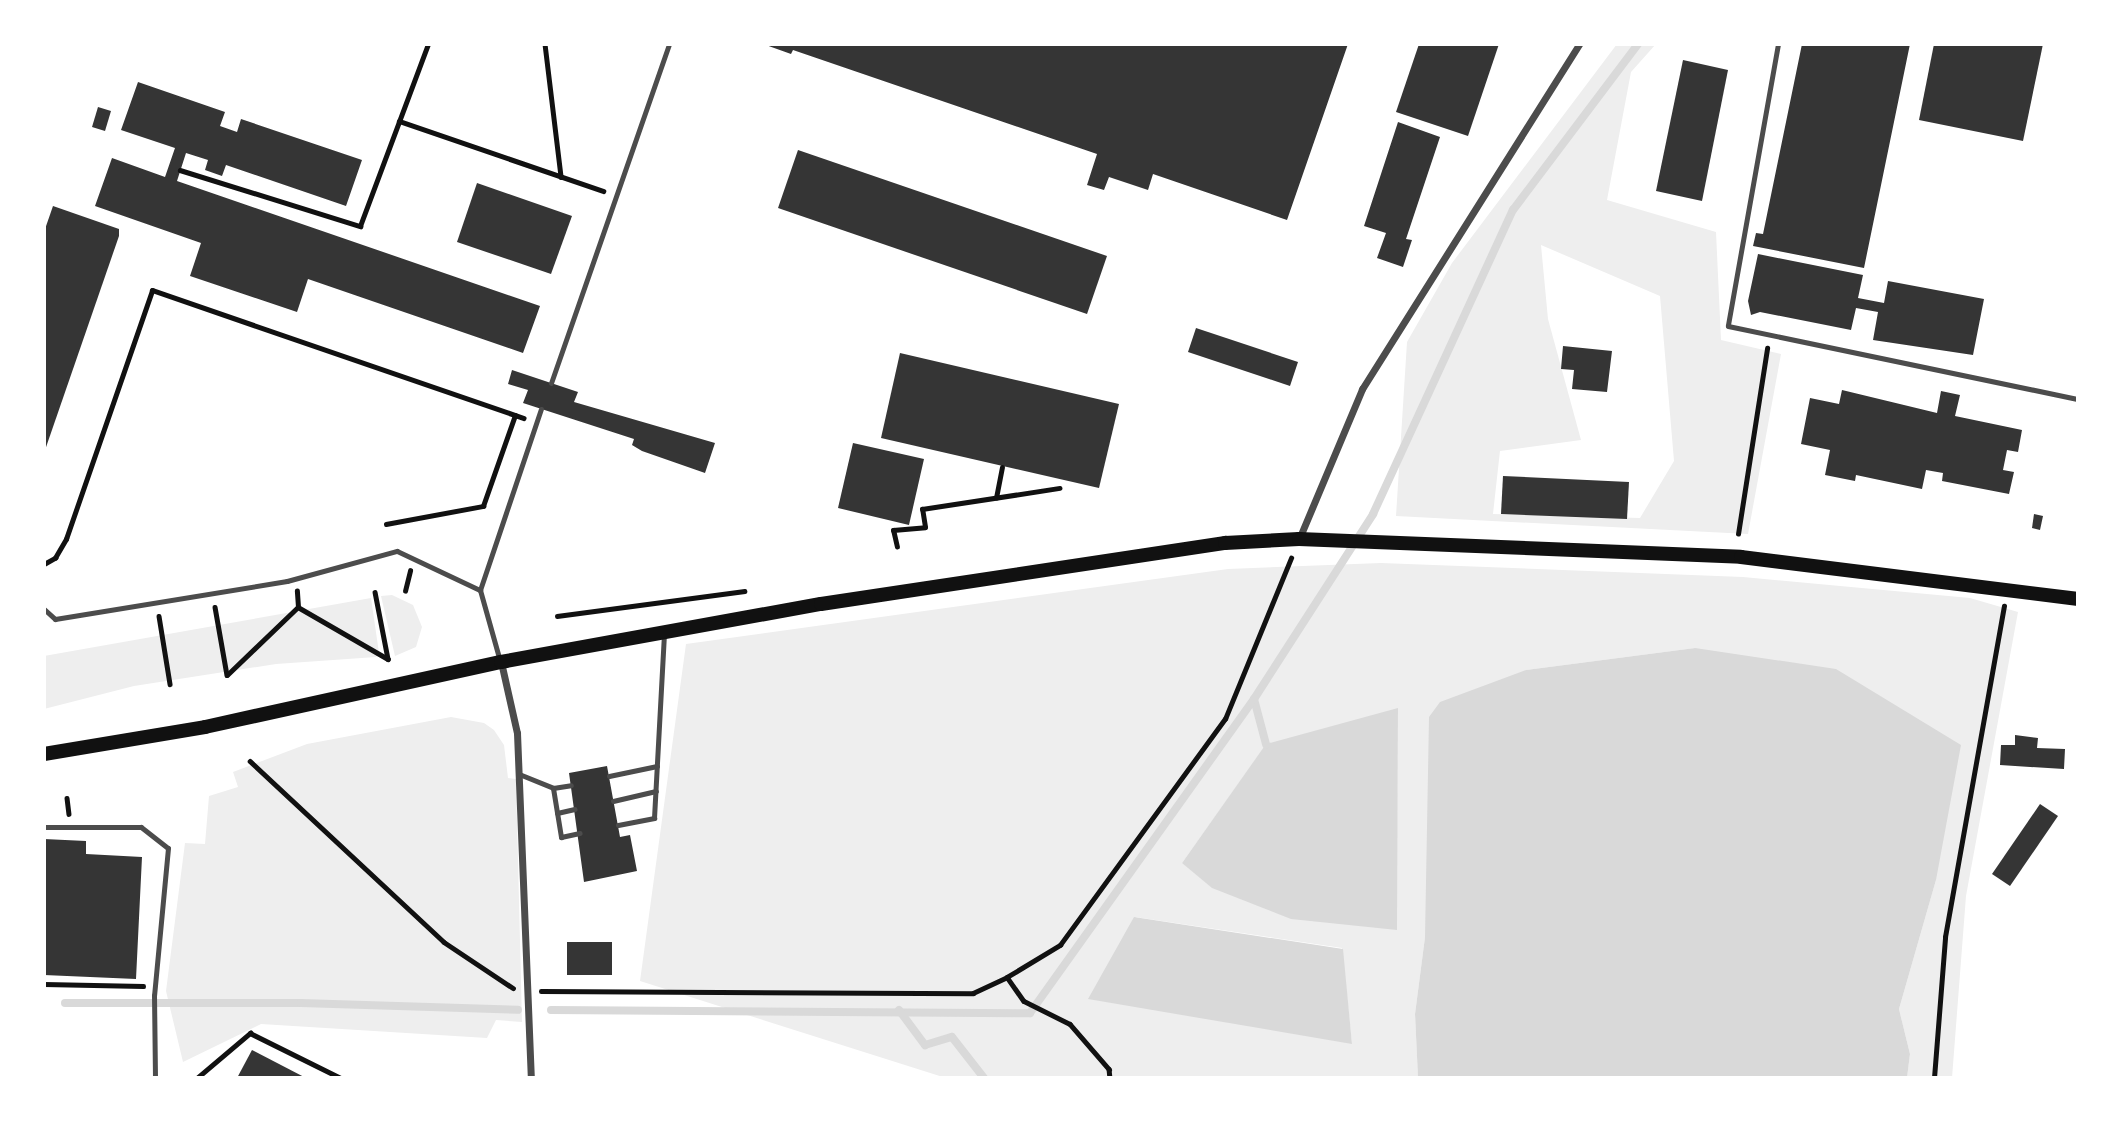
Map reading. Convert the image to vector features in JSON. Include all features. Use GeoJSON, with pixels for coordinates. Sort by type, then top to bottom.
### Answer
{"type":"FeatureCollection","features":[{"type":"Feature","properties":{"kind":"main road"},"geometry":{"type":"LineString","coordinates":[[44,754],[205,727],[500,662],[664,632],[1140,554],[1299,539],[1741,556],[2078,599]]}},
{"type":"Feature","properties":{"kind":"street"},"geometry":{"type":"LineString","coordinates":[[1299,539],[1362,389],[1579,44]]}},
{"type":"Feature","properties":{"kind":"street"},"geometry":{"type":"LineString","coordinates":[[500,662],[517,733],[531,1078]]}},
{"type":"Feature","properties":{"kind":"lane"},"geometry":{"type":"LineString","coordinates":[[551,383],[669,44]]}},
{"type":"Feature","properties":{"kind":"lane"},"geometry":{"type":"LineString","coordinates":[[1778,44],[1728,326],[2078,399]]}},
{"type":"Feature","properties":{"kind":"lane"},"geometry":{"type":"LineString","coordinates":[[500,662],[480,590],[541,409]]}},
{"type":"Feature","properties":{"kind":"lane"},"geometry":{"type":"LineString","coordinates":[[44,609],[55,618],[213,593],[295,579],[397,551],[480,590]]}},
{"type":"Feature","properties":{"kind":"lane"},"geometry":{"type":"LineString","coordinates":[[618,825],[654,818],[664,632]]}},
{"type":"Feature","properties":{"kind":"lane"},"geometry":{"type":"LineString","coordinates":[[609,776],[657,766]]}},
{"type":"Feature","properties":{"kind":"lane"},"geometry":{"type":"LineString","coordinates":[[519,774],[553,788],[571,785]]}},
{"type":"Feature","properties":{"kind":"lane"},"geometry":{"type":"LineString","coordinates":[[553,788],[561,837],[580,833]]}},
{"type":"Feature","properties":{"kind":"lane"},"geometry":{"type":"LineString","coordinates":[[613,801],[656,791]]}},
{"type":"Feature","properties":{"kind":"lane"},"geometry":{"type":"LineString","coordinates":[[557,813],[575,809]]}},
{"type":"Feature","properties":{"kind":"lane"},"geometry":{"type":"LineString","coordinates":[[44,827],[141,827],[169,848],[154,995],[155,1078]]}},
{"type":"Feature","properties":{"kind":"path"},"geometry":{"type":"LineString","coordinates":[[180,170],[360,226],[428,44]]}},
{"type":"Feature","properties":{"kind":"path"},"geometry":{"type":"LineString","coordinates":[[545,44],[561,177]]}},
{"type":"Feature","properties":{"kind":"path"},"geometry":{"type":"LineString","coordinates":[[399,121],[615,195]]}},
{"type":"Feature","properties":{"kind":"path"},"geometry":{"type":"LineString","coordinates":[[44,564],[55,558],[66,539],[152,290],[536,422]]}},
{"type":"Feature","properties":{"kind":"path"},"geometry":{"type":"LineString","coordinates":[[1738,534],[1769,335]]}},
{"type":"Feature","properties":{"kind":"path"},"geometry":{"type":"LineString","coordinates":[[386,524],[483,506],[515,415]]}},
{"type":"Feature","properties":{"kind":"path"},"geometry":{"type":"LineString","coordinates":[[996,498],[1002,468]]}},
{"type":"Feature","properties":{"kind":"path"},"geometry":{"type":"LineString","coordinates":[[897,547],[893,530],[925,527],[922,509],[1059,488]]}},
{"type":"Feature","properties":{"kind":"path"},"geometry":{"type":"LineString","coordinates":[[540,991],[973,993],[1007,977],[1060,945],[1225,719],[1299,539]]}},
{"type":"Feature","properties":{"kind":"path"},"geometry":{"type":"LineString","coordinates":[[295,579],[298,607]]}},
{"type":"Feature","properties":{"kind":"path"},"geometry":{"type":"LineString","coordinates":[[1934,1078],[1945,937],[2008,588]]}},
{"type":"Feature","properties":{"kind":"path"},"geometry":{"type":"LineString","coordinates":[[557,616],[744,591]]}},
{"type":"Feature","properties":{"kind":"path"},"geometry":{"type":"LineString","coordinates":[[298,607],[388,659],[375,592]]}},
{"type":"Feature","properties":{"kind":"path"},"geometry":{"type":"LineString","coordinates":[[213,593],[227,675],[298,607]]}},
{"type":"Feature","properties":{"kind":"path"},"geometry":{"type":"LineString","coordinates":[[157,602],[170,684]]}},
{"type":"Feature","properties":{"kind":"path"},"geometry":{"type":"LineString","coordinates":[[250,761],[444,943],[528,999]]}},
{"type":"Feature","properties":{"kind":"path"},"geometry":{"type":"LineString","coordinates":[[1007,977],[1024,1001],[1070,1024],[1109,1069],[1110,1078]]}},
{"type":"Feature","properties":{"kind":"path"},"geometry":{"type":"LineString","coordinates":[[44,984],[155,986]]}},
{"type":"Feature","properties":{"kind":"path"},"geometry":{"type":"LineString","coordinates":[[197,1078],[250,1033],[341,1078]]}},
{"type":"Feature","properties":{"kind":"shaded area"},"geometry":{"type":"Polygon","coordinates":[[[1617,44],[1656,44],[1631,72],[1607,200],[1716,232],[1721,340],[1781,354],[1748,534],[1396,516],[1407,342],[1452,263],[1617,44]],[[1541,245],[1548,319],[1581,440],[1500,451],[1493,514],[1640,518],[1674,461],[1660,296],[1541,245]]]}},
{"type":"Feature","properties":{"kind":"shaded area"},"geometry":{"type":"Polygon","coordinates":[[[1381,563],[1743,577],[1970,598],[2018,612],[1966,896],[1952,1078],[1907,1078],[1910,1054],[1899,1009],[1936,880],[1695,648],[1526,670],[1425,937],[1415,1014],[1418,1078],[946,1078],[640,981],[686,644],[1228,569],[1381,563]],[[1398,709],[1266,745],[1182,863],[1397,825],[1398,709]],[[1135,917],[1352,1044],[1342,948],[1135,917]]]}},
{"type":"Feature","properties":{"kind":"shaded area"},"geometry":{"type":"Polygon","coordinates":[[[392,595],[413,605],[422,627],[416,647],[395,656],[381,596],[392,595]]]}},
{"type":"Feature","properties":{"kind":"shaded area"},"geometry":{"type":"Polygon","coordinates":[[[371,598],[379,653],[376,657],[276,664],[134,686],[44,709],[44,656],[371,598]]]}},
{"type":"Feature","properties":{"kind":"shaded area"},"geometry":{"type":"Polygon","coordinates":[[[1695,648],[1836,669],[1961,745],[1936,880],[1899,1009],[1910,1054],[1907,1078],[1418,1078],[1415,1014],[1425,937],[1429,717],[1440,702],[1526,670],[1695,648]]]}},
{"type":"Feature","properties":{"kind":"shaded area"},"geometry":{"type":"Polygon","coordinates":[[[1398,708],[1397,930],[1291,919],[1212,888],[1182,863],[1266,744],[1398,708]]]}},
{"type":"Feature","properties":{"kind":"shaded area"},"geometry":{"type":"Polygon","coordinates":[[[451,717],[484,723],[494,730],[504,745],[508,778],[516,779],[522,1022],[496,1020],[487,1038],[261,1024],[183,1062],[166,991],[185,843],[205,844],[209,796],[238,787],[233,772],[307,744],[451,717]]]}},
{"type":"Feature","properties":{"kind":"shaded area"},"geometry":{"type":"Polygon","coordinates":[[[1134,917],[1343,949],[1352,1044],[1088,999],[1134,917]]]}},
{"type":"Feature","properties":{"kind":"building"},"geometry":{"type":"Polygon","coordinates":[[[763,44],[1348,44],[1287,220],[1153,174],[1148,190],[1109,177],[1104,190],[1087,185],[1097,154],[793,50],[791,54],[763,44]]]}},
{"type":"Feature","properties":{"kind":"building"},"geometry":{"type":"Polygon","coordinates":[[[1419,44],[1499,44],[1468,136],[1396,112],[1419,44]]]}},
{"type":"Feature","properties":{"kind":"building"},"geometry":{"type":"Polygon","coordinates":[[[1802,44],[1910,44],[1864,268],[1753,246],[1756,233],[1763,234],[1802,44]]]}},
{"type":"Feature","properties":{"kind":"building"},"geometry":{"type":"Polygon","coordinates":[[[1934,44],[2043,44],[2023,141],[1919,120],[1934,44]]]}},
{"type":"Feature","properties":{"kind":"building"},"geometry":{"type":"Polygon","coordinates":[[[1683,60],[1728,70],[1702,201],[1656,191],[1683,60]]]}},
{"type":"Feature","properties":{"kind":"building"},"geometry":{"type":"Polygon","coordinates":[[[138,82],[225,112],[220,126],[237,132],[241,119],[362,160],[346,206],[226,165],[222,176],[205,170],[208,160],[186,153],[177,181],[540,306],[523,353],[308,279],[297,312],[190,276],[201,243],[95,206],[112,158],[165,177],[175,148],[121,130],[138,82]]]}},
{"type":"Feature","properties":{"kind":"building"},"geometry":{"type":"Polygon","coordinates":[[[98,107],[111,111],[105,131],[92,127],[98,107]]]}},
{"type":"Feature","properties":{"kind":"building"},"geometry":{"type":"Polygon","coordinates":[[[1398,122],[1440,137],[1406,239],[1412,240],[1403,267],[1377,258],[1386,233],[1364,226],[1398,122]]]}},
{"type":"Feature","properties":{"kind":"building"},"geometry":{"type":"Polygon","coordinates":[[[798,150],[1107,256],[1087,314],[778,208],[798,150]]]}},
{"type":"Feature","properties":{"kind":"building"},"geometry":{"type":"Polygon","coordinates":[[[477,183],[572,216],[551,274],[457,242],[477,183]]]}},
{"type":"Feature","properties":{"kind":"building"},"geometry":{"type":"Polygon","coordinates":[[[53,206],[119,229],[119,236],[44,453],[44,232],[53,206]]]}},
{"type":"Feature","properties":{"kind":"building"},"geometry":{"type":"Polygon","coordinates":[[[1758,254],[1863,275],[1858,298],[1884,303],[1888,281],[1984,299],[1973,355],[1873,340],[1878,312],[1856,308],[1851,330],[1760,312],[1751,315],[1748,301],[1758,254]]]}},
{"type":"Feature","properties":{"kind":"building"},"geometry":{"type":"Polygon","coordinates":[[[1196,328],[1298,362],[1290,386],[1188,352],[1196,328]]]}},
{"type":"Feature","properties":{"kind":"building"},"geometry":{"type":"Polygon","coordinates":[[[1563,346],[1612,351],[1607,392],[1572,389],[1574,370],[1561,369],[1563,346]]]}},
{"type":"Feature","properties":{"kind":"building"},"geometry":{"type":"Polygon","coordinates":[[[900,353],[1119,404],[1099,488],[881,438],[900,353]]]}},
{"type":"Feature","properties":{"kind":"building"},"geometry":{"type":"Polygon","coordinates":[[[512,370],[578,392],[574,402],[715,443],[705,473],[642,451],[632,445],[634,439],[523,403],[528,390],[508,384],[512,370]]]}},
{"type":"Feature","properties":{"kind":"building"},"geometry":{"type":"Polygon","coordinates":[[[1842,390],[1937,413],[1941,391],[1960,395],[1955,416],[2022,430],[2018,452],[2007,450],[2003,470],[2014,472],[2009,494],[1942,481],[1943,473],[1926,470],[1922,489],[1856,475],[1855,481],[1825,475],[1830,450],[1801,444],[1810,398],[1839,404],[1842,390]]]}},
{"type":"Feature","properties":{"kind":"building"},"geometry":{"type":"Polygon","coordinates":[[[853,443],[924,459],[909,525],[838,508],[853,443]]]}},
{"type":"Feature","properties":{"kind":"building"},"geometry":{"type":"Polygon","coordinates":[[[1503,476],[1629,482],[1627,519],[1501,514],[1503,476]]]}},
{"type":"Feature","properties":{"kind":"building"},"geometry":{"type":"Polygon","coordinates":[[[2034,514],[2043,516],[2040,530],[2032,528],[2034,514]]]}},
{"type":"Feature","properties":{"kind":"building"},"geometry":{"type":"Polygon","coordinates":[[[2015,735],[2038,738],[2037,748],[2065,749],[2064,769],[2000,765],[2001,745],[2015,745],[2015,735]]]}},
{"type":"Feature","properties":{"kind":"building"},"geometry":{"type":"Polygon","coordinates":[[[607,766],[620,837],[630,835],[637,871],[584,882],[569,773],[607,766]]]}},
{"type":"Feature","properties":{"kind":"building"},"geometry":{"type":"Polygon","coordinates":[[[2040,804],[2058,816],[2010,886],[1992,874],[2040,804]]]}},
{"type":"Feature","properties":{"kind":"building"},"geometry":{"type":"Polygon","coordinates":[[[44,839],[86,841],[86,854],[142,857],[136,979],[44,975],[44,839]]]}},
{"type":"Feature","properties":{"kind":"building"},"geometry":{"type":"Polygon","coordinates":[[[567,942],[612,942],[612,975],[567,975],[567,942]]]}},
{"type":"Feature","properties":{"kind":"building"},"geometry":{"type":"Polygon","coordinates":[[[252,1050],[306,1078],[237,1078],[252,1050]]]}},
{"type":"Feature","properties":{"kind":"waterway"},"geometry":{"type":"LineString","coordinates":[[551,1010],[1030,1013],[1254,699],[1373,514],[1513,210],[1638,44]]}},
{"type":"Feature","properties":{"kind":"waterway"},"geometry":{"type":"LineString","coordinates":[[1254,699],[1266,744]]}},
{"type":"Feature","properties":{"kind":"waterway"},"geometry":{"type":"LineString","coordinates":[[65,1003],[301,1003],[518,1010]]}},
{"type":"Feature","properties":{"kind":"waterway"},"geometry":{"type":"LineString","coordinates":[[899,1010],[925,1045],[952,1037],[984,1078]]}}]}
